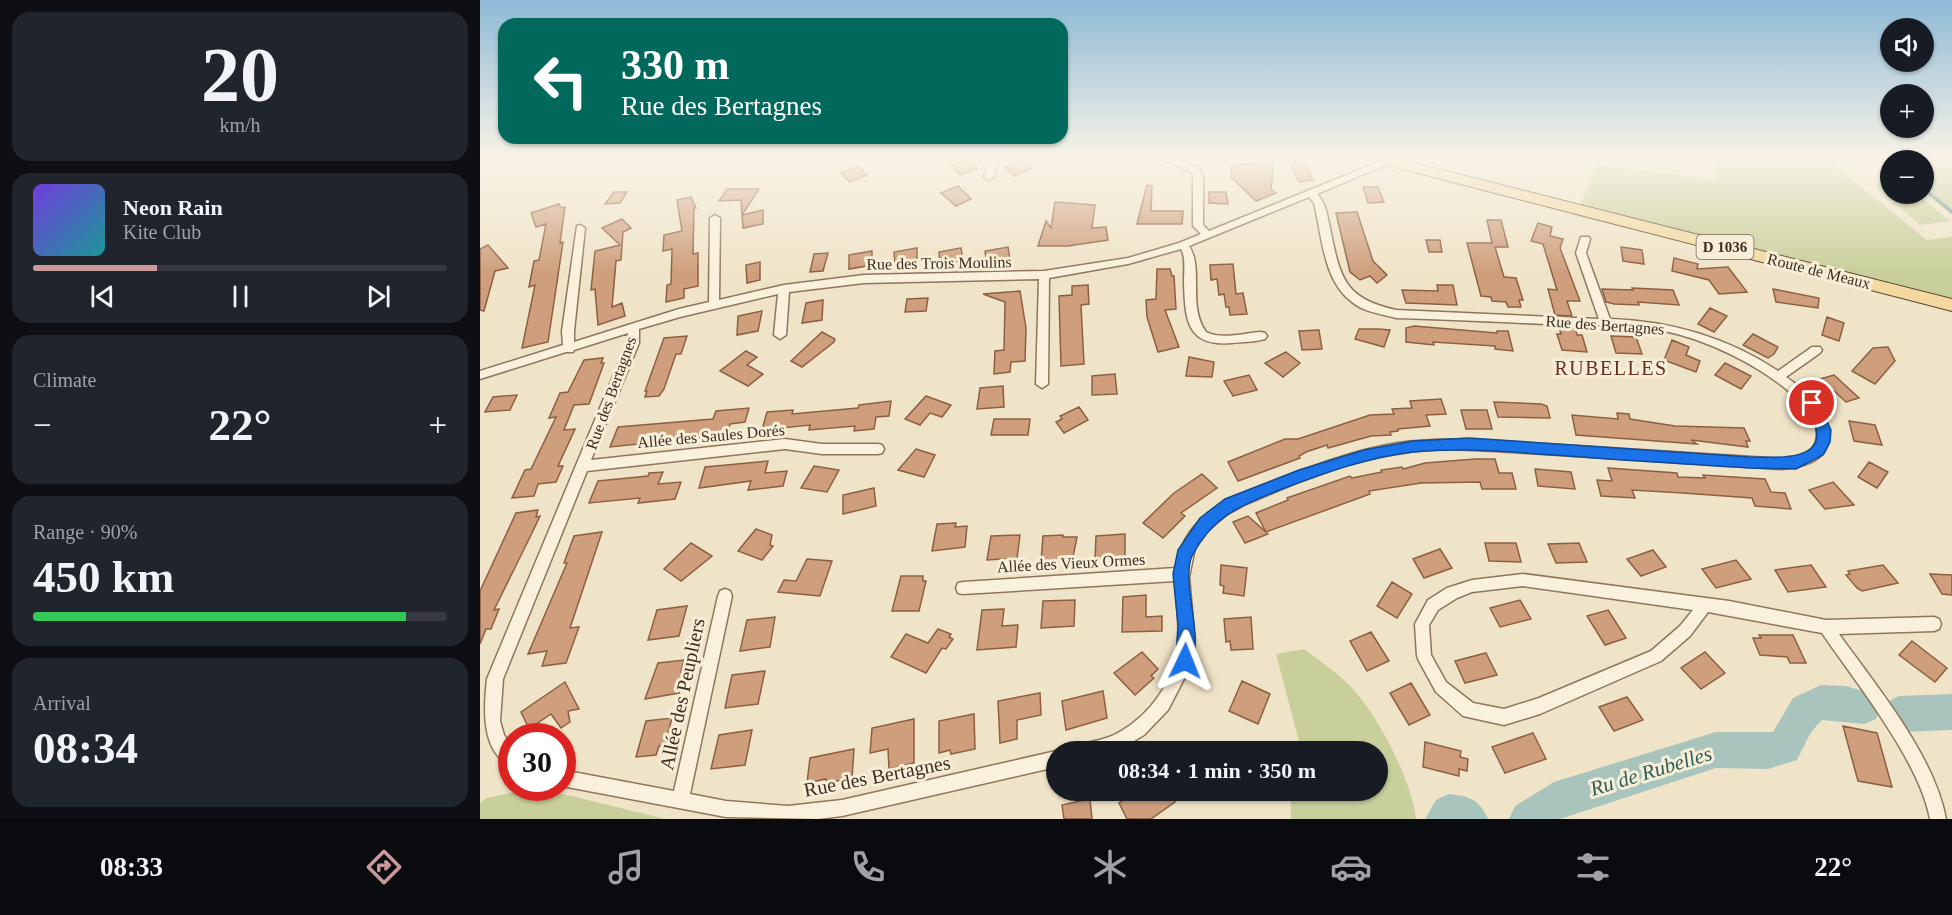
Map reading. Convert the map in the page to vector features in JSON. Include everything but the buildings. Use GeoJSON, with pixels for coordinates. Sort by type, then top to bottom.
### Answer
{"type":"FeatureCollection","features":[{"type":"Feature","properties":{"kind":"main road","name":"Route de Meaux"},"geometry":{"type":"LineString","coordinates":[[1531,195],[1952,305]]}},
{"type":"Feature","properties":{"kind":"street"},"geometry":{"type":"LineString","coordinates":[[1198,195],[1198,226],[1207,234]]}},
{"type":"Feature","properties":{"kind":"street","name":"Rue des Trois Moulins"},"geometry":{"type":"LineString","coordinates":[[480,375],[714,303],[784,290],[864,279],[1044,275],[1106,266],[1183,245],[1308,195]]}},
{"type":"Feature","properties":{"kind":"street","name":"Rue des Bertagnes"},"geometry":{"type":"LineString","coordinates":[[1118,741],[1143,726],[1160,708],[1175,686],[1185,661],[1186,625],[1181,574],[1184,555],[1205,522],[1230,503],[1314,471],[1364,456],[1413,446],[1469,444],[1750,463],[1796,463],[1818,451],[1823,442],[1824,430],[1812,403],[1779,376],[1685,333],[1661,327],[1606,323],[1396,314],[1381,312],[1359,303],[1345,292],[1336,278],[1319,202],[1312,195]]}},
{"type":"Feature","properties":{"kind":"street"},"geometry":{"type":"LineString","coordinates":[[714,303],[715,218]]}},
{"type":"Feature","properties":{"kind":"street"},"geometry":{"type":"LineString","coordinates":[[569,349],[568,331],[580,228]]}},
{"type":"Feature","properties":{"kind":"street"},"geometry":{"type":"LineString","coordinates":[[1586,239],[1581,253],[1606,323]]}},
{"type":"Feature","properties":{"kind":"street"},"geometry":{"type":"LineString","coordinates":[[1183,245],[1189,254],[1192,321],[1199,333],[1209,339],[1262,336]]}},
{"type":"Feature","properties":{"kind":"street"},"geometry":{"type":"LineString","coordinates":[[1042,384],[1044,275]]}},
{"type":"Feature","properties":{"kind":"street"},"geometry":{"type":"LineString","coordinates":[[780,335],[784,290]]}},
{"type":"Feature","properties":{"kind":"street","name":"Rue des Bertagnes"},"geometry":{"type":"LineString","coordinates":[[498,742],[490,716],[495,679],[633,343],[634,327]]}},
{"type":"Feature","properties":{"kind":"street"},"geometry":{"type":"LineString","coordinates":[[1779,376],[1816,350]]}},
{"type":"Feature","properties":{"kind":"street","name":"Allée des Saules Dorés"},"geometry":{"type":"LineString","coordinates":[[584,466],[785,444],[822,448],[878,448]]}},
{"type":"Feature","properties":{"kind":"street","name":"Allée des Vieux Ormes"},"geometry":{"type":"LineString","coordinates":[[963,588],[1181,574]]}},
{"type":"Feature","properties":{"kind":"street"},"geometry":{"type":"LineString","coordinates":[[1705,605],[1685,631],[1656,656],[1540,706],[1504,717],[1469,710],[1441,687],[1424,656],[1422,624],[1433,605],[1452,593],[1472,586],[1523,580],[1705,605],[1826,627],[1934,624]]}},
{"type":"Feature","properties":{"kind":"street","name":"Allée des Peupliers"},"geometry":{"type":"LineString","coordinates":[[680,801],[725,596]]}},
{"type":"Feature","properties":{"kind":"street"},"geometry":{"type":"LineString","coordinates":[[1826,627],[1922,769],[1939,810],[1938,819]]}},
{"type":"Feature","properties":{"kind":"street","name":"Rue des Bertagnes"},"geometry":{"type":"LineString","coordinates":[[576,781],[726,809],[788,814],[842,808],[1046,761]]}},
{"type":"Feature","properties":{"kind":"green space"},"geometry":{"type":"Polygon","coordinates":[[[1585,195],[1871,195],[1927,240],[1952,237],[1952,312],[1762,261],[1577,216],[1585,195]]]}},
{"type":"Feature","properties":{"kind":"green space"},"geometry":{"type":"Polygon","coordinates":[[[1935,195],[1952,195],[1952,209],[1935,195]]]}},
{"type":"Feature","properties":{"kind":"green space"},"geometry":{"type":"Polygon","coordinates":[[[1896,204],[1929,204],[1950,221],[1920,225],[1896,204]]]}},
{"type":"Feature","properties":{"kind":"green space"},"geometry":{"type":"Polygon","coordinates":[[[1304,649],[1329,667],[1361,699],[1388,741],[1299,741],[1276,654],[1304,649]]]}},
{"type":"Feature","properties":{"kind":"green space"},"geometry":{"type":"Polygon","coordinates":[[[1388,742],[1408,786],[1416,819],[1291,819],[1290,801],[1388,801],[1388,742]]]}},
{"type":"Feature","properties":{"kind":"green space"},"geometry":{"type":"Polygon","coordinates":[[[498,796],[498,801],[576,801],[576,797],[666,819],[480,819],[480,803],[487,798],[498,796]]]}},
{"type":"Feature","properties":{"kind":"waterway","name":"Ru de Rubelles"},"geometry":{"type":"LineString","coordinates":[[1934,197],[1952,212]]}},
{"type":"Feature","properties":{"kind":"waterway","name":"Ru de Rubelles"},"geometry":{"type":"LineString","coordinates":[[1528,819],[1554,801],[1716,750],[1768,751],[1784,747],[1799,719],[1812,705],[1832,702],[1864,707]]}},
{"type":"Feature","properties":{"kind":"waterway","name":"Ru de Rubelles"},"geometry":{"type":"LineString","coordinates":[[1899,714],[1952,712]]}},
{"type":"Feature","properties":{"kind":"waterway","name":"Ru de Rubelles"},"geometry":{"type":"LineString","coordinates":[[1444,819],[1449,813],[1463,814],[1469,819]]}},
{"type":"Feature","properties":{"kind":"district","name":"RUBELLES"},"geometry":{"type":"Point","coordinates":[1611,368]}},
{"type":"Feature","properties":{"kind":"route"},"geometry":{"type":"LineString","coordinates":[[1185,661],[1186,625],[1181,574],[1184,555],[1205,522],[1230,503],[1304,474],[1364,456],[1413,446],[1469,444],[1750,463],[1796,463],[1818,451],[1823,442],[1824,430],[1812,403]]}}]}
